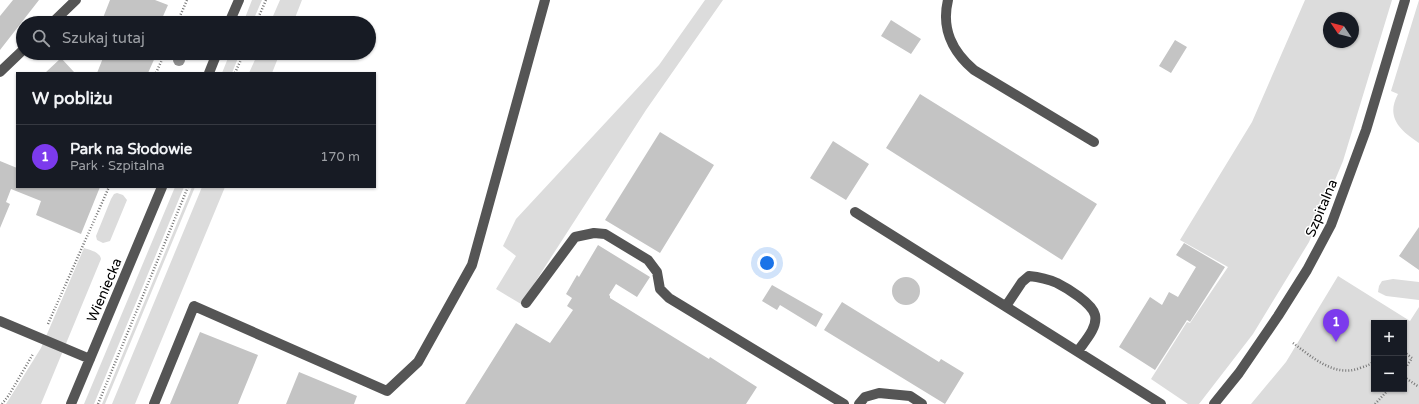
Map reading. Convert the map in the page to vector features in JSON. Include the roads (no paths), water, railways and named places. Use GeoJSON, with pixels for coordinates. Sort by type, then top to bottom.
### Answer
{"type":"FeatureCollection","features":[{"type":"Feature","properties":{"kind":"street"},"geometry":{"type":"LineString","coordinates":[[59,16],[76,0]]}},
{"type":"Feature","properties":{"kind":"street"},"geometry":{"type":"LineString","coordinates":[[232,16],[239,0]]}},
{"type":"Feature","properties":{"kind":"street"},"geometry":{"type":"LineString","coordinates":[[154,404],[194,306],[387,390],[418,362],[472,265],[545,0]]}},
{"type":"Feature","properties":{"kind":"street"},"geometry":{"type":"LineString","coordinates":[[948,0],[946,10],[946,27],[961,58],[974,70],[1094,142]]}},
{"type":"Feature","properties":{"kind":"street","name":"Szpitalna"},"geometry":{"type":"LineString","coordinates":[[1214,404],[1239,373],[1278,316],[1307,270],[1331,225],[1366,130],[1404,0]]}},
{"type":"Feature","properties":{"kind":"street"},"geometry":{"type":"LineString","coordinates":[[0,72],[16,57]]}},
{"type":"Feature","properties":{"kind":"street"},"geometry":{"type":"LineString","coordinates":[[209,72],[214,60]]}},
{"type":"Feature","properties":{"kind":"street","name":"Wieniecka"},"geometry":{"type":"LineString","coordinates":[[71,404],[162,188]]}},
{"type":"Feature","properties":{"kind":"street"},"geometry":{"type":"LineString","coordinates":[[855,212],[1161,404]]}},
{"type":"Feature","properties":{"kind":"street"},"geometry":{"type":"LineString","coordinates":[[526,303],[575,238],[594,233],[606,234],[648,260],[658,272],[660,289],[669,298],[844,404]]}},
{"type":"Feature","properties":{"kind":"street"},"geometry":{"type":"LineString","coordinates":[[1006,306],[1022,282],[1029,276],[1058,283],[1086,302],[1095,315],[1094,327],[1078,351]]}},
{"type":"Feature","properties":{"kind":"street"},"geometry":{"type":"LineString","coordinates":[[0,321],[90,359]]}},
{"type":"Feature","properties":{"kind":"street"},"geometry":{"type":"LineString","coordinates":[[860,404],[865,397],[879,393],[910,396],[922,404]]}},
{"type":"Feature","properties":{"kind":"place","name":"Park na Słodowie"},"geometry":{"type":"Point","coordinates":[1336,342]}}]}
